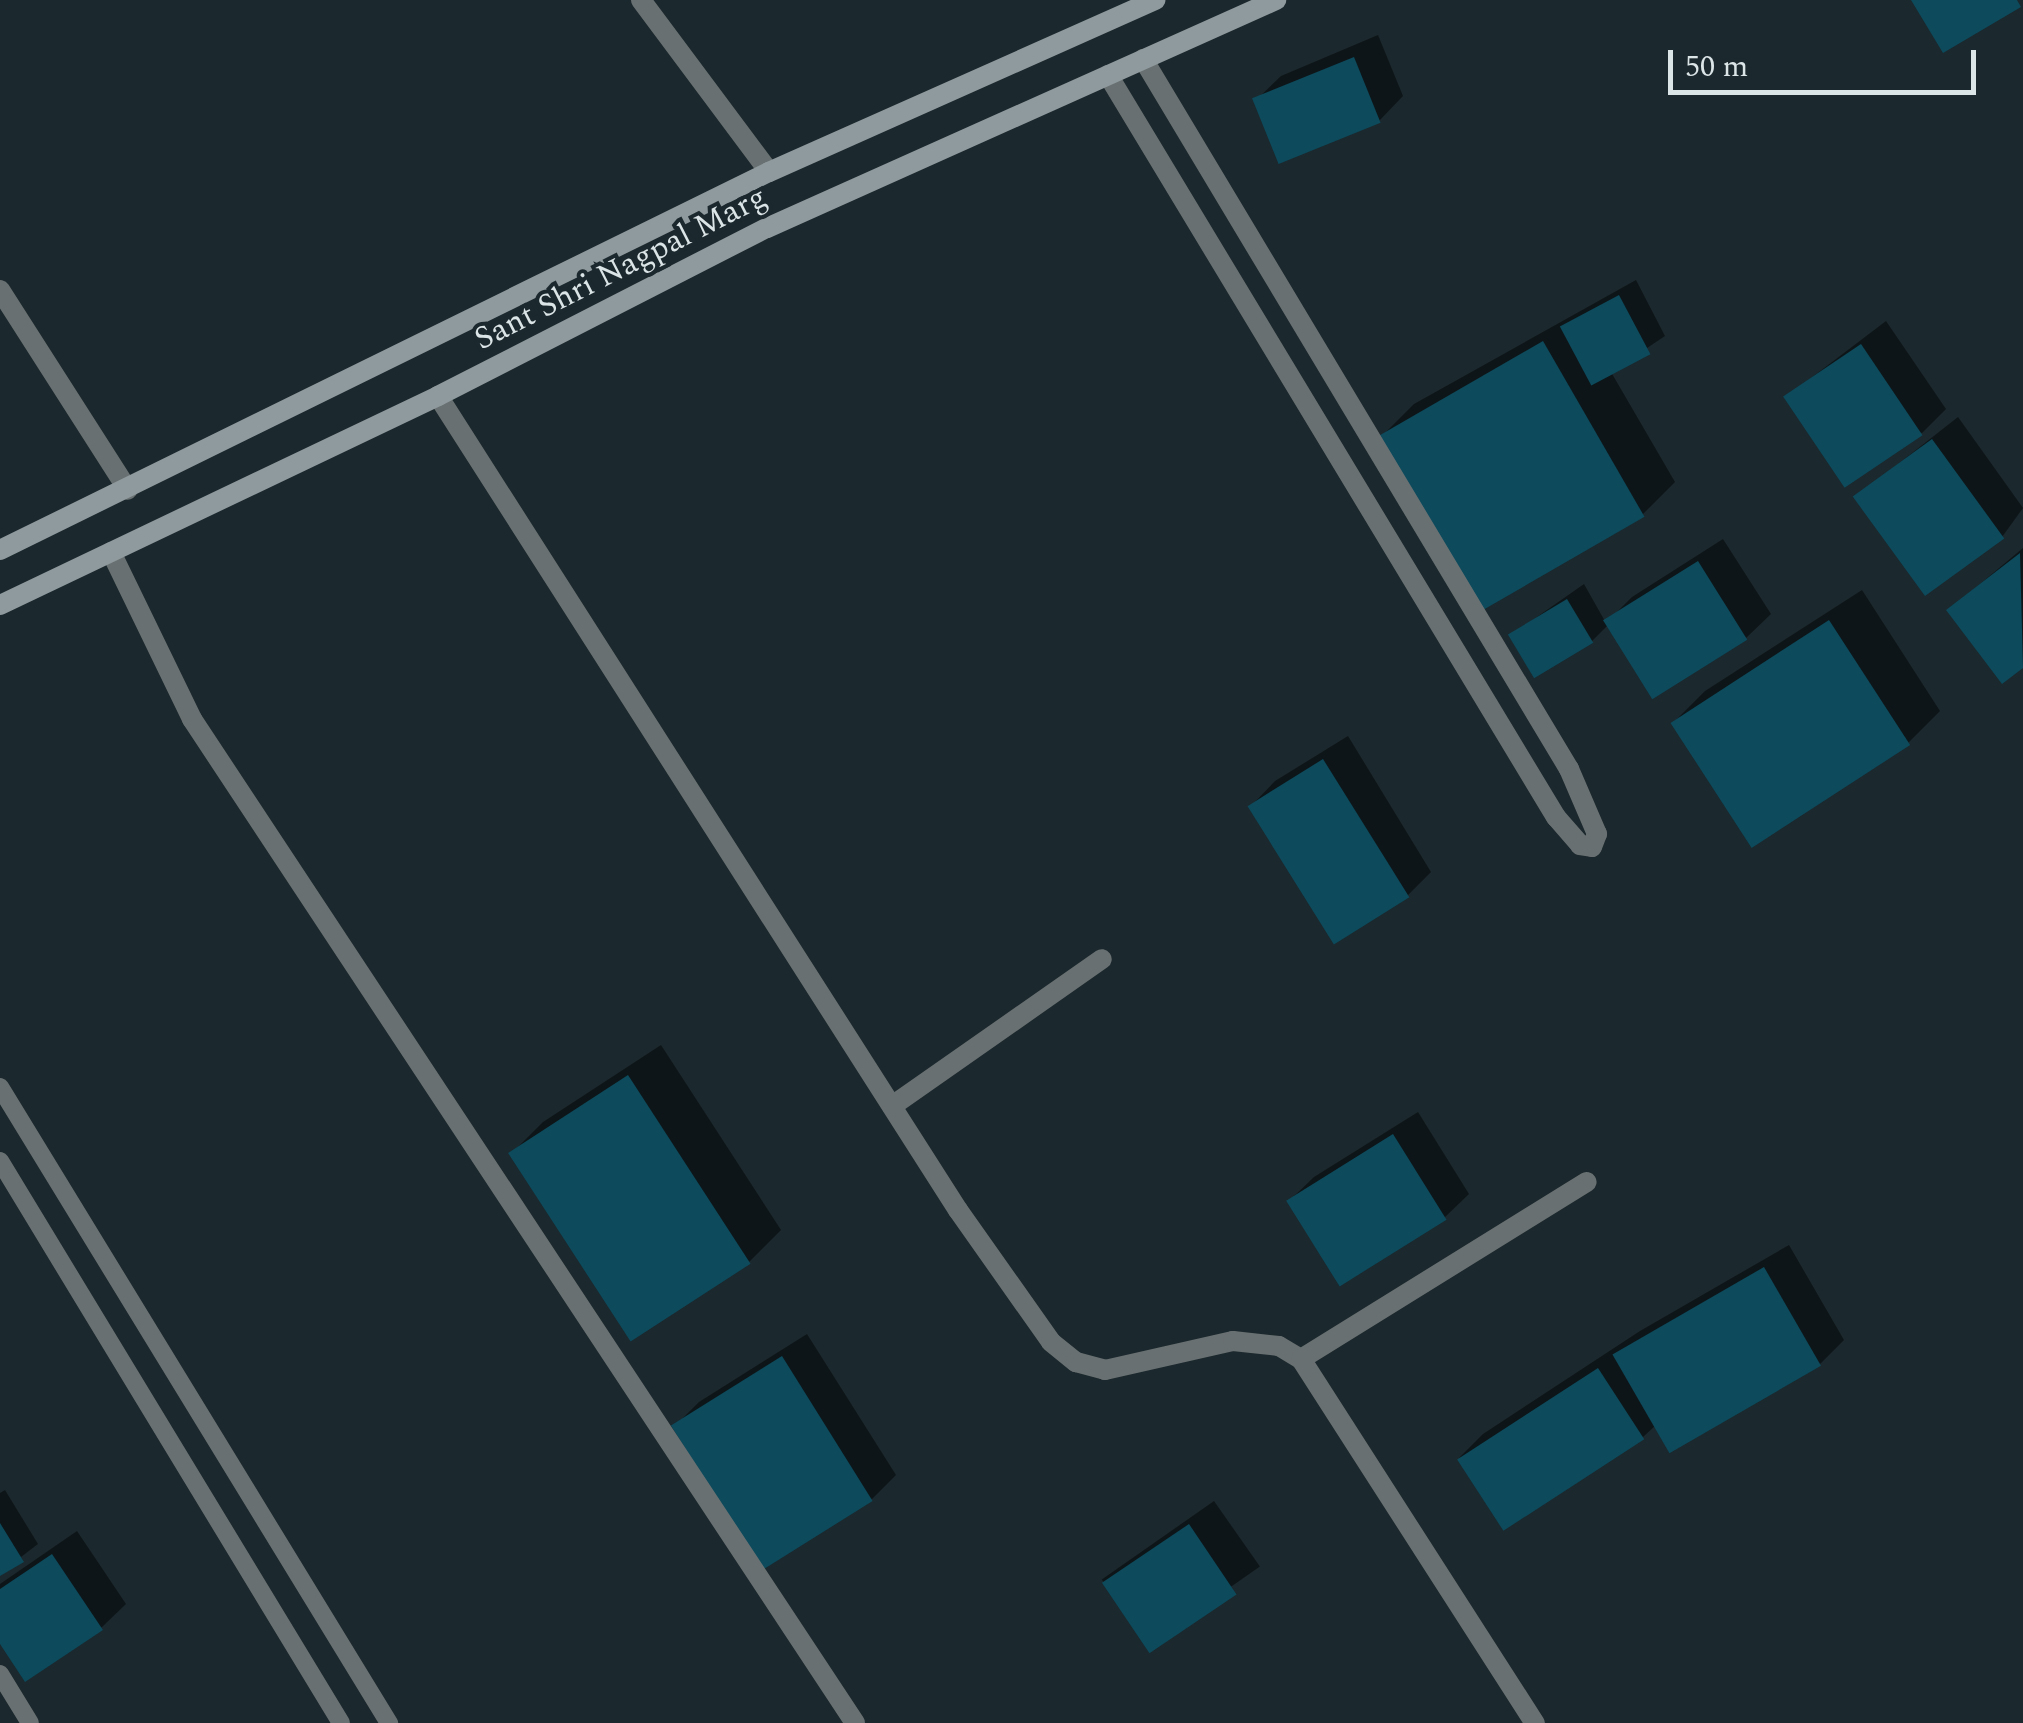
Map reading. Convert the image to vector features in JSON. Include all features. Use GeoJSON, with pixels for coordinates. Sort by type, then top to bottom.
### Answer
{"type":"FeatureCollection","features":[{"type":"Feature","properties":{"kind":"main road","name":"Sant Shri Nagpal Marg"},"geometry":{"type":"LineString","coordinates":[[0,550],[769,172],[1155,0]]}},
{"type":"Feature","properties":{"kind":"main road","name":"Sant Shri Nagpal Marg"},"geometry":{"type":"LineString","coordinates":[[0,605],[438,396],[767,228],[1276,0]]}},
{"type":"Feature","properties":{"kind":"street"},"geometry":{"type":"LineString","coordinates":[[641,0],[769,172]]}},
{"type":"Feature","properties":{"kind":"street"},"geometry":{"type":"LineString","coordinates":[[1108,75],[1556,817],[1580,845],[1592,847],[1597,834],[1570,769],[1143,59]]}},
{"type":"Feature","properties":{"kind":"street"},"geometry":{"type":"LineString","coordinates":[[0,290],[128,490]]}},
{"type":"Feature","properties":{"kind":"street"},"geometry":{"type":"LineString","coordinates":[[438,396],[1025,1310],[1076,1362],[1125,1370],[1232,1341],[1279,1346],[1300,1359],[1535,1723]]}},
{"type":"Feature","properties":{"kind":"street"},"geometry":{"type":"LineString","coordinates":[[112,552],[192,719],[856,1723]]}},
{"type":"Feature","properties":{"kind":"street"},"geometry":{"type":"LineString","coordinates":[[892,1106],[1102,960]]}},
{"type":"Feature","properties":{"kind":"street"},"geometry":{"type":"LineString","coordinates":[[1300,1359],[1587,1182]]}},
{"type":"Feature","properties":{"kind":"lane"},"geometry":{"type":"LineString","coordinates":[[0,1086],[388,1723]]}},
{"type":"Feature","properties":{"kind":"lane"},"geometry":{"type":"LineString","coordinates":[[0,1161],[340,1723]]}},
{"type":"Feature","properties":{"kind":"lane"},"geometry":{"type":"LineString","coordinates":[[0,1674],[30,1723]]}},
{"type":"Feature","properties":{"kind":"building"},"geometry":{"type":"Polygon","coordinates":[[[1911,0],[2017,0],[2021,7],[1943,53],[1911,0]]]}},
{"type":"Feature","properties":{"kind":"building"},"geometry":{"type":"Polygon","coordinates":[[[1354,57],[1381,123],[1279,164],[1252,98],[1354,57]]]}},
{"type":"Feature","properties":{"kind":"building"},"geometry":{"type":"Polygon","coordinates":[[[1619,295],[1650,354],[1591,386],[1560,326],[1619,295]]]}},
{"type":"Feature","properties":{"kind":"building"},"geometry":{"type":"Polygon","coordinates":[[[1543,341],[1644,517],[1480,612],[1378,436],[1543,341]]]}},
{"type":"Feature","properties":{"kind":"building"},"geometry":{"type":"Polygon","coordinates":[[[1861,344],[1923,435],[1845,488],[1783,397],[1861,344]]]}},
{"type":"Feature","properties":{"kind":"building"},"geometry":{"type":"Polygon","coordinates":[[[1932,439],[2004,539],[1925,596],[1853,497],[1932,439]]]}},
{"type":"Feature","properties":{"kind":"building"},"geometry":{"type":"Polygon","coordinates":[[[2020,553],[2023,668],[2002,684],[1946,610],[2020,553]]]}},
{"type":"Feature","properties":{"kind":"building"},"geometry":{"type":"Polygon","coordinates":[[[1698,561],[1747,640],[1652,699],[1603,620],[1698,561]]]}},
{"type":"Feature","properties":{"kind":"building"},"geometry":{"type":"Polygon","coordinates":[[[1567,599],[1593,643],[1534,678],[1508,635],[1567,599]]]}},
{"type":"Feature","properties":{"kind":"building"},"geometry":{"type":"Polygon","coordinates":[[[1829,620],[1910,745],[1752,848],[1670,723],[1829,620]]]}},
{"type":"Feature","properties":{"kind":"building"},"geometry":{"type":"Polygon","coordinates":[[[1323,759],[1409,897],[1334,944],[1248,806],[1323,759]]]}},
{"type":"Feature","properties":{"kind":"building"},"geometry":{"type":"Polygon","coordinates":[[[628,1075],[751,1264],[631,1342],[508,1153],[628,1075]]]}},
{"type":"Feature","properties":{"kind":"building"},"geometry":{"type":"Polygon","coordinates":[[[1393,1134],[1447,1220],[1340,1286],[1286,1201],[1393,1134]]]}},
{"type":"Feature","properties":{"kind":"building"},"geometry":{"type":"Polygon","coordinates":[[[1764,1267],[1821,1366],[1669,1453],[1612,1354],[1764,1267]]]}},
{"type":"Feature","properties":{"kind":"building"},"geometry":{"type":"Polygon","coordinates":[[[782,1356],[873,1501],[762,1570],[671,1425],[782,1356]]]}},
{"type":"Feature","properties":{"kind":"building"},"geometry":{"type":"Polygon","coordinates":[[[1598,1368],[1644,1439],[1503,1531],[1457,1459],[1598,1368]]]}},
{"type":"Feature","properties":{"kind":"building"},"geometry":{"type":"Polygon","coordinates":[[[0,1523],[24,1562],[0,1576],[0,1523]]]}},
{"type":"Feature","properties":{"kind":"building"},"geometry":{"type":"Polygon","coordinates":[[[1189,1524],[1237,1594],[1149,1653],[1102,1583],[1189,1524]]]}},
{"type":"Feature","properties":{"kind":"building"},"geometry":{"type":"Polygon","coordinates":[[[52,1554],[103,1630],[25,1682],[0,1644],[0,1589],[52,1554]]]}}]}
